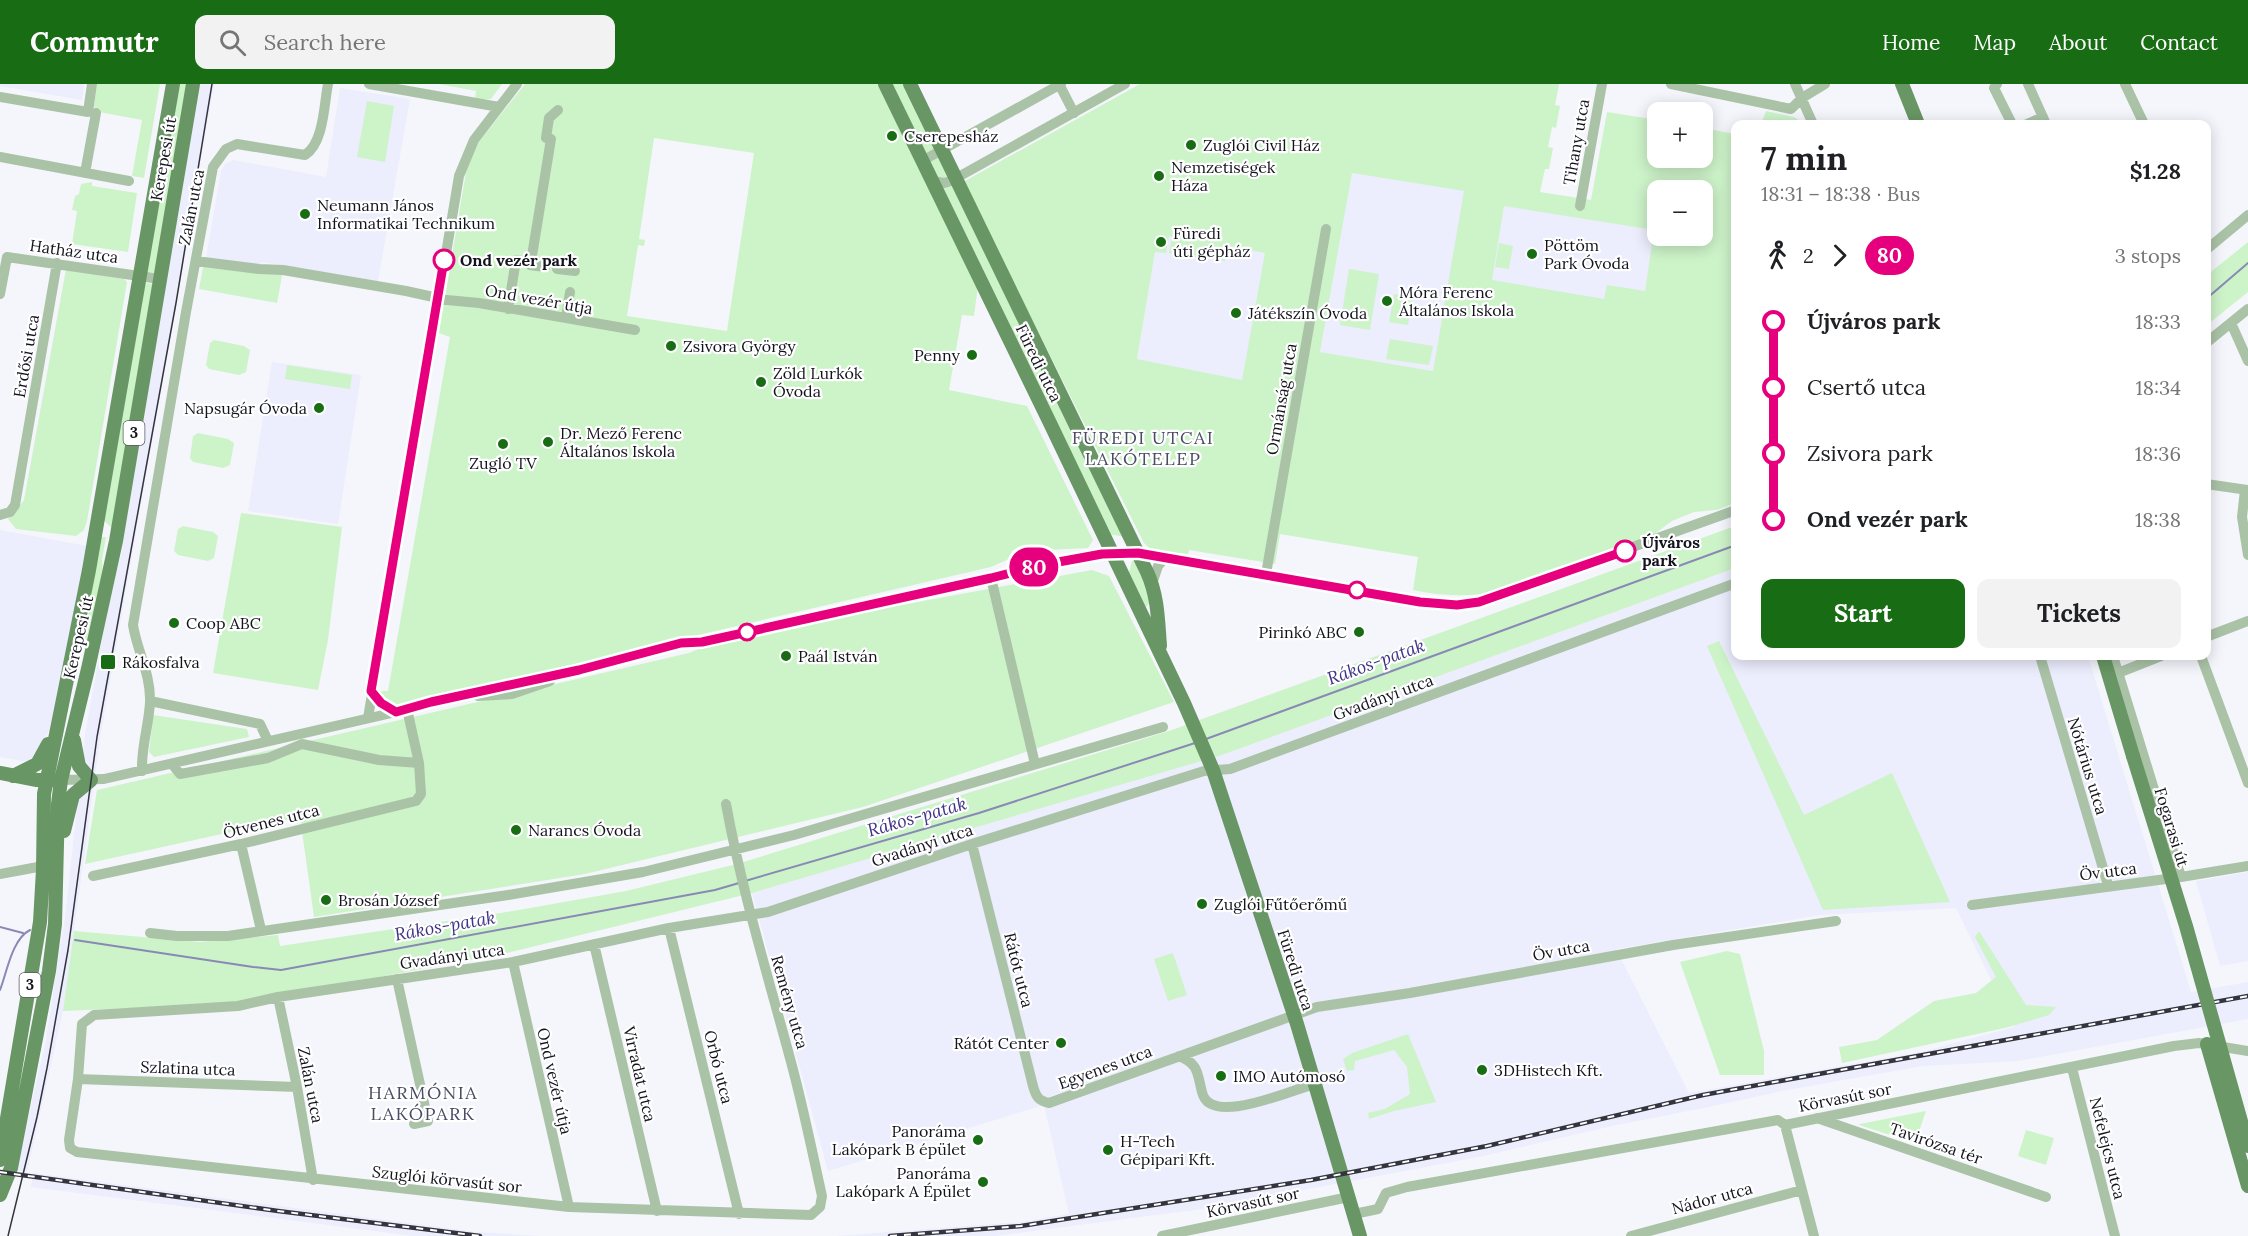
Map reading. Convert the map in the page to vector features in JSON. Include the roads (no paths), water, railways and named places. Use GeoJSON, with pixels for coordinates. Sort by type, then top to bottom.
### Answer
{"type":"FeatureCollection","features":[{"type":"Feature","properties":{"kind":"main road","name":"Kerepesi út"},"geometry":{"type":"LineString","coordinates":[[0,1160],[40,922],[43,866],[42,808],[46,780],[89,570],[173,84]]}},
{"type":"Feature","properties":{"kind":"main road","name":"Kerepesi út"},"geometry":{"type":"LineString","coordinates":[[0,1195],[11,1168],[49,972],[55,924],[58,804],[61,780],[116,541],[193,84]]}},
{"type":"Feature","properties":{"kind":"main road","name":"Füredi utca"},"geometry":{"type":"LineString","coordinates":[[885,84],[1112,553],[1213,770],[1293,1014],[1360,1236]]}},
{"type":"Feature","properties":{"kind":"main road","name":"Füredi utca"},"geometry":{"type":"LineString","coordinates":[[910,84],[1152,584],[1158,608],[1161,657]]}},
{"type":"Feature","properties":{"kind":"main road"},"geometry":{"type":"LineString","coordinates":[[1902,84],[1916,120]]}},
{"type":"Feature","properties":{"kind":"main road","name":"Fogarasi út"},"geometry":{"type":"LineString","coordinates":[[2104,660],[2248,1146]]}},
{"type":"Feature","properties":{"kind":"main road"},"geometry":{"type":"LineString","coordinates":[[7,775],[37,764],[60,714]]}},
{"type":"Feature","properties":{"kind":"main road"},"geometry":{"type":"LineString","coordinates":[[57,875],[70,803],[77,790],[91,780],[79,766],[74,743],[74,725]]}},
{"type":"Feature","properties":{"kind":"main road"},"geometry":{"type":"LineString","coordinates":[[7,775],[61,780]]}},
{"type":"Feature","properties":{"kind":"main road"},"geometry":{"type":"LineString","coordinates":[[2207,1044],[2248,1186]]}},
{"type":"Feature","properties":{"kind":"street"},"geometry":{"type":"LineString","coordinates":[[0,97],[88,112],[92,84]]}},
{"type":"Feature","properties":{"kind":"street","name":"Zalán utca"},"geometry":{"type":"LineString","coordinates":[[150,702],[149,680],[133,625],[213,166],[220,155],[237,144],[305,155],[310,152],[318,139],[328,84]]}},
{"type":"Feature","properties":{"kind":"street"},"geometry":{"type":"LineString","coordinates":[[369,84],[499,107]]}},
{"type":"Feature","properties":{"kind":"street"},"geometry":{"type":"LineString","coordinates":[[368,718],[437,298],[462,165],[474,140],[518,84]]}},
{"type":"Feature","properties":{"kind":"street"},"geometry":{"type":"LineString","coordinates":[[922,161],[1060,84],[1074,112]]}},
{"type":"Feature","properties":{"kind":"street"},"geometry":{"type":"LineString","coordinates":[[932,181],[944,183],[956,178],[1125,84]]}},
{"type":"Feature","properties":{"kind":"street","name":"Tihany utca"},"geometry":{"type":"LineString","coordinates":[[1580,206],[1602,84]]}},
{"type":"Feature","properties":{"kind":"street"},"geometry":{"type":"LineString","coordinates":[[1671,84],[1791,109],[1802,98],[1825,84]]}},
{"type":"Feature","properties":{"kind":"street"},"geometry":{"type":"LineString","coordinates":[[1795,84],[1811,120]]}},
{"type":"Feature","properties":{"kind":"street"},"geometry":{"type":"LineString","coordinates":[[1997,84],[1994,88],[2010,120]]}},
{"type":"Feature","properties":{"kind":"street"},"geometry":{"type":"LineString","coordinates":[[2028,84],[2044,120]]}},
{"type":"Feature","properties":{"kind":"street"},"geometry":{"type":"LineString","coordinates":[[2125,84],[2142,120]]}},
{"type":"Feature","properties":{"kind":"street"},"geometry":{"type":"LineString","coordinates":[[545,267],[530,265],[551,139],[546,138],[549,118],[558,110]]}},
{"type":"Feature","properties":{"kind":"street"},"geometry":{"type":"LineString","coordinates":[[85,173],[96,113]]}},
{"type":"Feature","properties":{"kind":"street"},"geometry":{"type":"LineString","coordinates":[[0,156],[129,181]]}},
{"type":"Feature","properties":{"kind":"street"},"geometry":{"type":"LineString","coordinates":[[2211,246],[2248,215]]}},
{"type":"Feature","properties":{"kind":"street","name":"Ormánság utca"},"geometry":{"type":"LineString","coordinates":[[1266,574],[1326,229]]}},
{"type":"Feature","properties":{"kind":"street","name":"Hatház utca"},"geometry":{"type":"LineString","coordinates":[[0,294],[7,256],[160,279]]}},
{"type":"Feature","properties":{"kind":"street"},"geometry":{"type":"LineString","coordinates":[[508,309],[516,260],[531,262]]}},
{"type":"Feature","properties":{"kind":"street","name":"Ond vezér útja"},"geometry":{"type":"LineString","coordinates":[[196,261],[283,270],[635,330]]}},
{"type":"Feature","properties":{"kind":"street","name":"Erdősi utca"},"geometry":{"type":"LineString","coordinates":[[0,515],[10,512],[15,505],[57,263]]}},
{"type":"Feature","properties":{"kind":"street"},"geometry":{"type":"LineString","coordinates":[[557,269],[575,271]]}},
{"type":"Feature","properties":{"kind":"street"},"geometry":{"type":"LineString","coordinates":[[566,318],[570,292]]}},
{"type":"Feature","properties":{"kind":"street"},"geometry":{"type":"LineString","coordinates":[[2211,339],[2248,309]]}},
{"type":"Feature","properties":{"kind":"street"},"geometry":{"type":"LineString","coordinates":[[2231,323],[2248,361]]}},
{"type":"Feature","properties":{"kind":"street"},"geometry":{"type":"LineString","coordinates":[[2211,485],[2247,490],[2242,516],[2248,555]]}},
{"type":"Feature","properties":{"kind":"street"},"geometry":{"type":"LineString","coordinates":[[61,780],[91,780],[142,771],[466,694],[484,697],[512,694],[539,686],[570,672],[688,642],[702,642],[1042,565],[1112,553],[1138,553],[1431,603],[1471,604],[1731,512]]}},
{"type":"Feature","properties":{"kind":"street"},"geometry":{"type":"LineString","coordinates":[[1152,584],[1158,566],[1166,558]]}},
{"type":"Feature","properties":{"kind":"street"},"geometry":{"type":"LineString","coordinates":[[991,578],[1035,764]]}},
{"type":"Feature","properties":{"kind":"street","name":"Gvadányi utca"},"geometry":{"type":"LineString","coordinates":[[78,1079],[82,1024],[94,1015],[238,1006],[278,997],[513,962],[669,928],[768,912],[972,844],[1204,771],[1230,769],[1731,585]]}},
{"type":"Feature","properties":{"kind":"street"},"geometry":{"type":"LineString","coordinates":[[2211,635],[2248,621]]}},
{"type":"Feature","properties":{"kind":"street","name":"Nótárius utca"},"geometry":{"type":"LineString","coordinates":[[2041,660],[2108,885]]}},
{"type":"Feature","properties":{"kind":"street","name":"Fogarasi út"},"geometry":{"type":"LineString","coordinates":[[2114,660],[2181,877]]}},
{"type":"Feature","properties":{"kind":"street"},"geometry":{"type":"LineString","coordinates":[[2118,673],[2151,660]]}},
{"type":"Feature","properties":{"kind":"street"},"geometry":{"type":"LineString","coordinates":[[2202,660],[2248,783]]}},
{"type":"Feature","properties":{"kind":"street"},"geometry":{"type":"LineString","coordinates":[[371,691],[381,703],[402,711]]}},
{"type":"Feature","properties":{"kind":"street"},"geometry":{"type":"LineString","coordinates":[[142,771],[142,755],[150,702],[260,724],[268,741]]}},
{"type":"Feature","properties":{"kind":"street","name":"Ötvenes utca"},"geometry":{"type":"LineString","coordinates":[[93,876],[241,844],[416,801],[421,794],[418,763],[402,711]]}},
{"type":"Feature","properties":{"kind":"street"},"geometry":{"type":"LineString","coordinates":[[150,933],[202,937],[228,936],[508,895],[643,872],[794,835],[1163,727]]}},
{"type":"Feature","properties":{"kind":"street"},"geometry":{"type":"LineString","coordinates":[[172,764],[180,774],[268,758],[302,744],[379,760],[418,763]]}},
{"type":"Feature","properties":{"kind":"street","name":"Remény utca"},"geometry":{"type":"LineString","coordinates":[[726,804],[750,915],[792,1064],[822,1196],[820,1207]]}},
{"type":"Feature","properties":{"kind":"street"},"geometry":{"type":"LineString","coordinates":[[241,844],[261,930]]}},
{"type":"Feature","properties":{"kind":"street","name":"Rátót utca"},"geometry":{"type":"LineString","coordinates":[[972,844],[1033,1086],[1036,1096],[1041,1101]]}},
{"type":"Feature","properties":{"kind":"street"},"geometry":{"type":"LineString","coordinates":[[0,874],[43,866]]}},
{"type":"Feature","properties":{"kind":"street","name":"Öv utca"},"geometry":{"type":"LineString","coordinates":[[1972,905],[2248,866]]}},
{"type":"Feature","properties":{"kind":"street","name":"Öv utca"},"geometry":{"type":"LineString","coordinates":[[1293,1014],[1317,1007],[1410,993],[1673,945],[1836,921]]}},
{"type":"Feature","properties":{"kind":"street","name":"Orbó utca"},"geometry":{"type":"LineString","coordinates":[[669,928],[739,1214]]}},
{"type":"Feature","properties":{"kind":"street","name":"Virradat utca"},"geometry":{"type":"LineString","coordinates":[[594,945],[657,1211]]}},
{"type":"Feature","properties":{"kind":"street","name":"Ond vezér útja"},"geometry":{"type":"LineString","coordinates":[[513,962],[569,1207]]}},
{"type":"Feature","properties":{"kind":"street"},"geometry":{"type":"LineString","coordinates":[[397,980],[428,1121],[414,1124]]}},
{"type":"Feature","properties":{"kind":"street","name":"Zalán utca"},"geometry":{"type":"LineString","coordinates":[[278,997],[313,1180]]}},
{"type":"Feature","properties":{"kind":"street","name":"Egyenes utca"},"geometry":{"type":"LineString","coordinates":[[1041,1101],[1049,1103],[1293,1014]]}},
{"type":"Feature","properties":{"kind":"street","name":"Körvasút sor"},"geometry":{"type":"LineString","coordinates":[[1354,1214],[1378,1209],[1386,1193],[1407,1187],[1778,1120],[1785,1125],[2174,1046],[2199,1043],[2248,1051]]}},
{"type":"Feature","properties":{"kind":"street"},"geometry":{"type":"LineString","coordinates":[[1179,1056],[1191,1061],[1197,1069],[1202,1096],[1208,1104],[1218,1108],[1242,1107],[1315,1084]]}},
{"type":"Feature","properties":{"kind":"street","name":"Nefelejcs utca"},"geometry":{"type":"LineString","coordinates":[[2072,1068],[2115,1236]]}},
{"type":"Feature","properties":{"kind":"street","name":"Szuglói körvasút sor"},"geometry":{"type":"LineString","coordinates":[[78,1079],[69,1140],[70,1148],[77,1152],[569,1207],[811,1215],[820,1207]]}},
{"type":"Feature","properties":{"kind":"street","name":"Szlatina utca"},"geometry":{"type":"LineString","coordinates":[[78,1079],[297,1087]]}},
{"type":"Feature","properties":{"kind":"street","name":"Tavirózsa tér"},"geometry":{"type":"LineString","coordinates":[[1816,1118],[2046,1197]]}},
{"type":"Feature","properties":{"kind":"street"},"geometry":{"type":"LineString","coordinates":[[1785,1125],[1816,1235]]}},
{"type":"Feature","properties":{"kind":"street","name":"Nádor utca"},"geometry":{"type":"LineString","coordinates":[[1630,1236],[1802,1190]]}},
{"type":"Feature","properties":{"kind":"street","name":"Körvasút sor"},"geometry":{"type":"LineString","coordinates":[[1162,1236],[1349,1197]]}},
{"type":"Feature","properties":{"kind":"waterway","name":"Rákos-patak"},"geometry":{"type":"LineString","coordinates":[[2211,295],[2248,263]]}},
{"type":"Feature","properties":{"kind":"waterway","name":"Rákos-patak"},"geometry":{"type":"LineString","coordinates":[[1206,739],[1731,547]]}},
{"type":"Feature","properties":{"kind":"waterway","name":"Rákos-patak"},"geometry":{"type":"LineString","coordinates":[[745,881],[979,813],[1195,743]]}},
{"type":"Feature","properties":{"kind":"waterway","name":"Rákos-patak"},"geometry":{"type":"LineString","coordinates":[[75,940],[281,970],[715,890],[739,883]]}},
{"type":"Feature","properties":{"kind":"waterway","name":"Rákos-patak"},"geometry":{"type":"LineString","coordinates":[[0,927],[23,933]]}},
{"type":"Feature","properties":{"kind":"waterway","name":"Rákos-patak"},"geometry":{"type":"LineString","coordinates":[[0,990],[14,948],[24,934],[30,930]]}},
{"type":"Feature","properties":{"kind":"tram line"},"geometry":{"type":"LineString","coordinates":[[8,1236],[37,1117],[68,950],[97,737],[176,303],[212,84]]}},
{"type":"Feature","properties":{"kind":"railway"},"geometry":{"type":"LineString","coordinates":[[890,1236],[1021,1226],[1311,1180],[1487,1146],[1703,1095],[2248,996]]}},
{"type":"Feature","properties":{"kind":"railway"},"geometry":{"type":"LineString","coordinates":[[0,1172],[278,1211],[480,1236]]}},
{"type":"Feature","properties":{"kind":"place","name":"Cserepesház"},"geometry":{"type":"Point","coordinates":[892,136]}},
{"type":"Feature","properties":{"kind":"place","name":"Zuglói Civil Ház"},"geometry":{"type":"Point","coordinates":[1191,145]}},
{"type":"Feature","properties":{"kind":"place","name":"Nemzetiségek Háza"},"geometry":{"type":"Point","coordinates":[1159,176]}},
{"type":"Feature","properties":{"kind":"place","name":"Neumann János Informatikai Technikum"},"geometry":{"type":"Point","coordinates":[305,214]}},
{"type":"Feature","properties":{"kind":"place","name":"Füredi úti gépház"},"geometry":{"type":"Point","coordinates":[1161,242]}},
{"type":"Feature","properties":{"kind":"place","name":"Pöttöm Park Óvoda"},"geometry":{"type":"Point","coordinates":[1532,254]}},
{"type":"Feature","properties":{"kind":"place","name":"Ond vezér park"},"geometry":{"type":"Point","coordinates":[444,260]}},
{"type":"Feature","properties":{"kind":"place","name":"Móra Ferenc Általános Iskola"},"geometry":{"type":"Point","coordinates":[1387,301]}},
{"type":"Feature","properties":{"kind":"place","name":"Játékszín Óvoda"},"geometry":{"type":"Point","coordinates":[1236,313]}},
{"type":"Feature","properties":{"kind":"place","name":"Zsivora György"},"geometry":{"type":"Point","coordinates":[671,346]}},
{"type":"Feature","properties":{"kind":"place","name":"Penny"},"geometry":{"type":"Point","coordinates":[972,355]}},
{"type":"Feature","properties":{"kind":"place","name":"Zöld Lurkók Óvoda"},"geometry":{"type":"Point","coordinates":[761,382]}},
{"type":"Feature","properties":{"kind":"place","name":"Napsugár Óvoda"},"geometry":{"type":"Point","coordinates":[319,408]}},
{"type":"Feature","properties":{"kind":"place","name":"Dr. Mező Ferenc Általános Iskola"},"geometry":{"type":"Point","coordinates":[548,442]}},
{"type":"Feature","properties":{"kind":"place","name":"Zugló TV"},"geometry":{"type":"Point","coordinates":[503,444]}},
{"type":"Feature","properties":{"kind":"place","name":"Újváros park"},"geometry":{"type":"Point","coordinates":[1625,551]}},
{"type":"Feature","properties":{"kind":"place","name":"Coop ABC"},"geometry":{"type":"Point","coordinates":[174,623]}},
{"type":"Feature","properties":{"kind":"place","name":"Pirinkó ABC"},"geometry":{"type":"Point","coordinates":[1359,632]}},
{"type":"Feature","properties":{"kind":"place","name":"Paál István"},"geometry":{"type":"Point","coordinates":[786,656]}},
{"type":"Feature","properties":{"kind":"place","name":"Rákosfalva"},"geometry":{"type":"Point","coordinates":[108,662]}},
{"type":"Feature","properties":{"kind":"place","name":"Narancs Óvoda"},"geometry":{"type":"Point","coordinates":[516,830]}},
{"type":"Feature","properties":{"kind":"place","name":"Brosán József"},"geometry":{"type":"Point","coordinates":[326,900]}},
{"type":"Feature","properties":{"kind":"place","name":"Zuglói Fűtőerőmű"},"geometry":{"type":"Point","coordinates":[1202,904]}},
{"type":"Feature","properties":{"kind":"place","name":"Rátót Center"},"geometry":{"type":"Point","coordinates":[1061,1043]}},
{"type":"Feature","properties":{"kind":"place","name":"3DHistech Kft."},"geometry":{"type":"Point","coordinates":[1482,1070]}},
{"type":"Feature","properties":{"kind":"place","name":"IMO Autómosó"},"geometry":{"type":"Point","coordinates":[1221,1076]}},
{"type":"Feature","properties":{"kind":"place","name":"Panoráma Lakópark B épület"},"geometry":{"type":"Point","coordinates":[978,1140]}},
{"type":"Feature","properties":{"kind":"place","name":"H-Tech Gépipari Kft."},"geometry":{"type":"Point","coordinates":[1108,1150]}},
{"type":"Feature","properties":{"kind":"place","name":"Panoráma Lakópark A Épület"},"geometry":{"type":"Point","coordinates":[983,1182]}},
{"type":"Feature","properties":{"kind":"district","name":"FÜREDI UTCAI LAKÓTELEP"},"geometry":{"type":"Point","coordinates":[1143,448]}},
{"type":"Feature","properties":{"kind":"district","name":"HARMÓNIA LAKÓPARK"},"geometry":{"type":"Point","coordinates":[423,1103]}}]}
